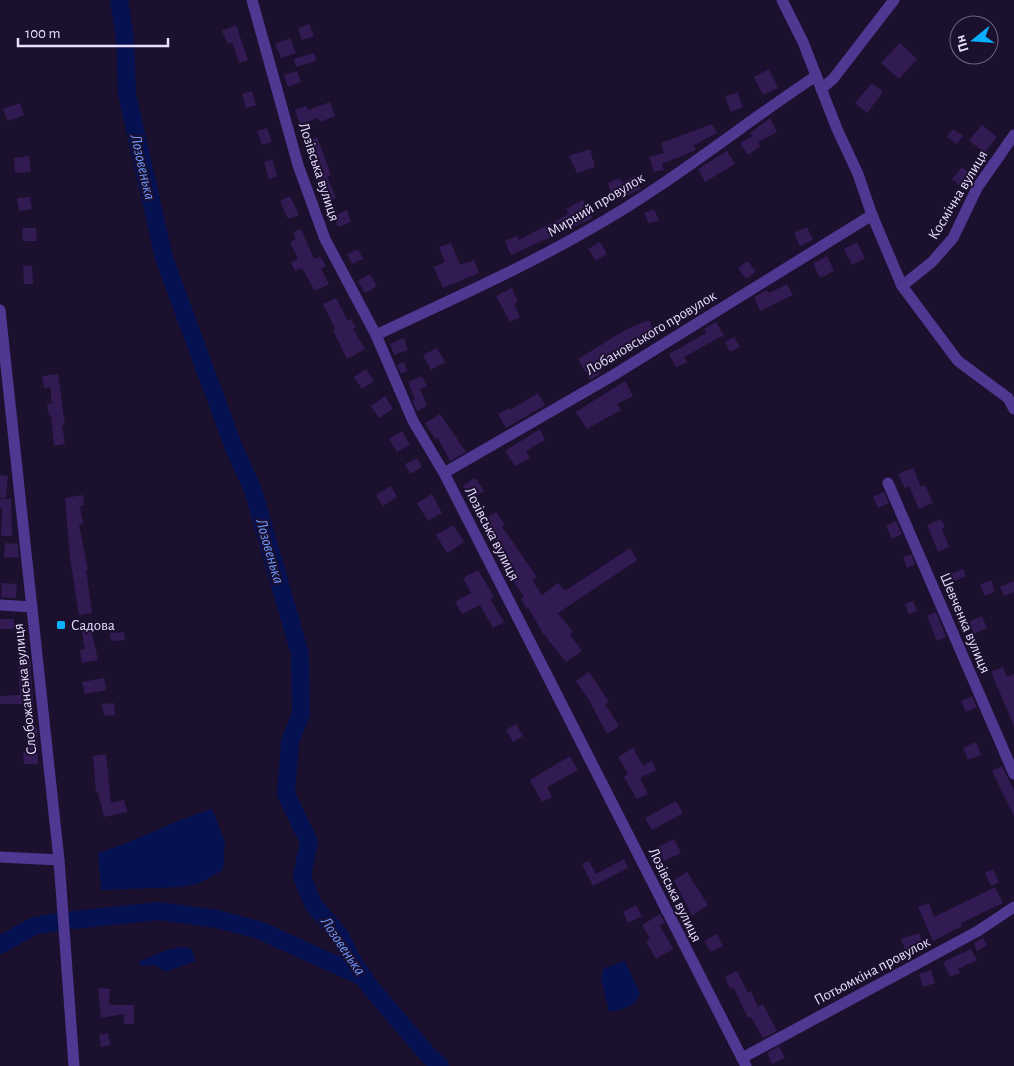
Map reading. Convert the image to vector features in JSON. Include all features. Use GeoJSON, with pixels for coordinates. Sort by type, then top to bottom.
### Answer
{"type":"FeatureCollection","features":[{"type":"Feature","properties":{"kind":"street","name":"Лозівська вулиця"},"geometry":{"type":"LineString","coordinates":[[252,0],[298,165],[322,230],[376,335],[413,421],[444,473],[607,790],[666,913],[744,1062]]}},
{"type":"Feature","properties":{"kind":"street"},"geometry":{"type":"LineString","coordinates":[[782,0],[803,42],[902,286],[958,361],[1008,398],[1014,409]]}},
{"type":"Feature","properties":{"kind":"street"},"geometry":{"type":"LineString","coordinates":[[821,89],[833,79],[894,0]]}},
{"type":"Feature","properties":{"kind":"street","name":"Мирний провулок"},"geometry":{"type":"LineString","coordinates":[[376,335],[472,290],[590,230],[644,196],[816,76]]}},
{"type":"Feature","properties":{"kind":"street","name":"Космічна вулиця"},"geometry":{"type":"LineString","coordinates":[[902,286],[932,262],[953,238],[977,188],[1014,135]]}},
{"type":"Feature","properties":{"kind":"street","name":"Лобановського провулок"},"geometry":{"type":"LineString","coordinates":[[444,473],[612,376],[872,215]]}},
{"type":"Feature","properties":{"kind":"street","name":"Слобожанська вулиця"},"geometry":{"type":"LineString","coordinates":[[0,310],[3,354],[59,860],[74,1066]]}},
{"type":"Feature","properties":{"kind":"street","name":"Шевченка вулиця"},"geometry":{"type":"LineString","coordinates":[[888,483],[1014,774]]}},
{"type":"Feature","properties":{"kind":"street"},"geometry":{"type":"LineString","coordinates":[[0,605],[32,607]]}},
{"type":"Feature","properties":{"kind":"street"},"geometry":{"type":"LineString","coordinates":[[0,857],[59,860]]}},
{"type":"Feature","properties":{"kind":"street","name":"Потьомкіна провулок"},"geometry":{"type":"LineString","coordinates":[[744,1062],[978,931],[1014,907]]}},
{"type":"Feature","properties":{"kind":"shaded area"},"geometry":{"type":"Polygon","coordinates":[[[212,809],[225,842],[223,870],[200,883],[181,887],[101,890],[98,853],[212,809]]]}},
{"type":"Feature","properties":{"kind":"shaded area"},"geometry":{"type":"Polygon","coordinates":[[[182,947],[192,949],[195,961],[165,972],[155,965],[140,966],[138,962],[167,950],[182,947]]]}},
{"type":"Feature","properties":{"kind":"shaded area"},"geometry":{"type":"Polygon","coordinates":[[[625,961],[640,994],[638,999],[631,1005],[609,1012],[601,978],[604,968],[625,961]]]}},
{"type":"Feature","properties":{"kind":"building"},"geometry":{"type":"Polygon","coordinates":[[[309,24],[314,36],[302,40],[298,28],[309,24]]]}},
{"type":"Feature","properties":{"kind":"building"},"geometry":{"type":"Polygon","coordinates":[[[236,25],[248,60],[239,63],[232,42],[228,44],[222,31],[236,25]]]}},
{"type":"Feature","properties":{"kind":"building"},"geometry":{"type":"Polygon","coordinates":[[[290,38],[296,53],[281,58],[275,44],[290,38]]]}},
{"type":"Feature","properties":{"kind":"building"},"geometry":{"type":"Polygon","coordinates":[[[900,43],[917,59],[899,79],[881,63],[900,43]]]}},
{"type":"Feature","properties":{"kind":"building"},"geometry":{"type":"Polygon","coordinates":[[[314,53],[316,61],[296,67],[294,59],[314,53]]]}},
{"type":"Feature","properties":{"kind":"building"},"geometry":{"type":"Polygon","coordinates":[[[769,69],[778,88],[763,95],[754,77],[769,69]]]}},
{"type":"Feature","properties":{"kind":"building"},"geometry":{"type":"Polygon","coordinates":[[[297,71],[301,82],[288,87],[284,75],[297,71]]]}},
{"type":"Feature","properties":{"kind":"building"},"geometry":{"type":"Polygon","coordinates":[[[872,83],[883,92],[867,113],[855,103],[872,83]]]}},
{"type":"Feature","properties":{"kind":"building"},"geometry":{"type":"Polygon","coordinates":[[[252,91],[256,105],[246,108],[242,94],[252,91]]]}},
{"type":"Feature","properties":{"kind":"building"},"geometry":{"type":"Polygon","coordinates":[[[737,92],[743,107],[731,112],[725,97],[737,92]]]}},
{"type":"Feature","properties":{"kind":"building"},"geometry":{"type":"Polygon","coordinates":[[[330,102],[335,116],[320,122],[318,118],[300,124],[295,110],[306,106],[308,110],[330,102]]]}},
{"type":"Feature","properties":{"kind":"building"},"geometry":{"type":"Polygon","coordinates":[[[20,103],[24,115],[8,121],[3,109],[20,103]]]}},
{"type":"Feature","properties":{"kind":"building"},"geometry":{"type":"Polygon","coordinates":[[[770,118],[777,132],[758,142],[760,146],[748,155],[740,143],[752,136],[750,133],[770,118]]]}},
{"type":"Feature","properties":{"kind":"building"},"geometry":{"type":"Polygon","coordinates":[[[712,124],[717,133],[694,145],[696,150],[662,164],[664,170],[654,172],[649,157],[664,153],[661,143],[712,124]]]}},
{"type":"Feature","properties":{"kind":"building"},"geometry":{"type":"Polygon","coordinates":[[[982,125],[997,137],[984,153],[969,140],[982,125]]]}},
{"type":"Feature","properties":{"kind":"building"},"geometry":{"type":"Polygon","coordinates":[[[267,128],[272,142],[262,145],[257,131],[267,128]]]}},
{"type":"Feature","properties":{"kind":"building"},"geometry":{"type":"Polygon","coordinates":[[[953,129],[963,136],[957,144],[947,137],[953,129]]]}},
{"type":"Feature","properties":{"kind":"building"},"geometry":{"type":"Polygon","coordinates":[[[317,137],[331,175],[327,177],[336,198],[327,202],[304,142],[317,137]]]}},
{"type":"Feature","properties":{"kind":"building"},"geometry":{"type":"Polygon","coordinates":[[[590,149],[595,167],[577,173],[569,156],[590,149]]]}},
{"type":"Feature","properties":{"kind":"building"},"geometry":{"type":"Polygon","coordinates":[[[727,151],[735,164],[705,182],[698,169],[727,151]]]}},
{"type":"Feature","properties":{"kind":"building"},"geometry":{"type":"Polygon","coordinates":[[[29,156],[31,172],[15,173],[14,158],[29,156]]]}},
{"type":"Feature","properties":{"kind":"building"},"geometry":{"type":"Polygon","coordinates":[[[272,159],[277,176],[269,179],[264,162],[272,159]]]}},
{"type":"Feature","properties":{"kind":"building"},"geometry":{"type":"Polygon","coordinates":[[[962,167],[973,176],[962,188],[952,179],[962,167]]]}},
{"type":"Feature","properties":{"kind":"building"},"geometry":{"type":"Polygon","coordinates":[[[635,176],[641,189],[614,201],[608,183],[620,178],[622,183],[635,176]]]}},
{"type":"Feature","properties":{"kind":"building"},"geometry":{"type":"Polygon","coordinates":[[[290,196],[299,215],[288,219],[280,201],[290,196]]]}},
{"type":"Feature","properties":{"kind":"building"},"geometry":{"type":"Polygon","coordinates":[[[30,197],[32,209],[19,211],[17,198],[30,197]]]}},
{"type":"Feature","properties":{"kind":"building"},"geometry":{"type":"Polygon","coordinates":[[[583,200],[593,218],[511,255],[505,241],[517,236],[519,240],[569,214],[566,209],[583,200]]]}},
{"type":"Feature","properties":{"kind":"building"},"geometry":{"type":"Polygon","coordinates":[[[654,209],[659,220],[649,224],[644,213],[654,209]]]}},
{"type":"Feature","properties":{"kind":"building"},"geometry":{"type":"Polygon","coordinates":[[[347,210],[351,222],[338,227],[334,216],[347,210]]]}},
{"type":"Feature","properties":{"kind":"building"},"geometry":{"type":"Polygon","coordinates":[[[807,227],[813,240],[800,246],[794,233],[807,227]]]}},
{"type":"Feature","properties":{"kind":"building"},"geometry":{"type":"Polygon","coordinates":[[[22,228],[36,228],[37,241],[23,241],[22,228]]]}},
{"type":"Feature","properties":{"kind":"building"},"geometry":{"type":"Polygon","coordinates":[[[301,229],[314,259],[320,256],[326,266],[321,269],[329,284],[315,291],[302,268],[295,271],[291,262],[298,259],[290,242],[296,239],[293,232],[301,229]]]}},
{"type":"Feature","properties":{"kind":"building"},"geometry":{"type":"Polygon","coordinates":[[[600,242],[607,254],[596,261],[588,249],[600,242]]]}},
{"type":"Feature","properties":{"kind":"building"},"geometry":{"type":"Polygon","coordinates":[[[857,242],[865,258],[852,265],[844,249],[857,242]]]}},
{"type":"Feature","properties":{"kind":"building"},"geometry":{"type":"Polygon","coordinates":[[[451,243],[460,265],[474,260],[479,273],[443,288],[434,267],[445,262],[439,247],[451,243]]]}},
{"type":"Feature","properties":{"kind":"building"},"geometry":{"type":"Polygon","coordinates":[[[358,249],[363,259],[352,264],[347,254],[358,249]]]}},
{"type":"Feature","properties":{"kind":"building"},"geometry":{"type":"Polygon","coordinates":[[[827,256],[834,271],[820,278],[813,263],[827,256]]]}},
{"type":"Feature","properties":{"kind":"building"},"geometry":{"type":"Polygon","coordinates":[[[748,261],[756,272],[746,279],[738,268],[748,261]]]}},
{"type":"Feature","properties":{"kind":"building"},"geometry":{"type":"Polygon","coordinates":[[[32,265],[33,284],[24,284],[23,266],[32,265]]]}},
{"type":"Feature","properties":{"kind":"building"},"geometry":{"type":"Polygon","coordinates":[[[370,274],[377,286],[365,293],[358,281],[370,274]]]}},
{"type":"Feature","properties":{"kind":"building"},"geometry":{"type":"Polygon","coordinates":[[[787,284],[793,295],[760,311],[754,297],[767,290],[769,293],[787,284]]]}},
{"type":"Feature","properties":{"kind":"building"},"geometry":{"type":"Polygon","coordinates":[[[512,288],[518,302],[514,304],[520,317],[510,322],[496,296],[512,288]]]}},
{"type":"Feature","properties":{"kind":"building"},"geometry":{"type":"Polygon","coordinates":[[[336,298],[348,321],[351,319],[356,327],[353,329],[365,349],[347,359],[323,304],[336,298]]]}},
{"type":"Feature","properties":{"kind":"building"},"geometry":{"type":"Polygon","coordinates":[[[649,320],[654,332],[595,366],[600,374],[590,380],[578,359],[627,329],[649,320]]]}},
{"type":"Feature","properties":{"kind":"building"},"geometry":{"type":"Polygon","coordinates":[[[716,322],[724,335],[684,357],[687,362],[676,367],[669,354],[706,333],[704,329],[716,322]]]}},
{"type":"Feature","properties":{"kind":"building"},"geometry":{"type":"Polygon","coordinates":[[[734,337],[740,347],[730,352],[725,342],[734,337]]]}},
{"type":"Feature","properties":{"kind":"building"},"geometry":{"type":"Polygon","coordinates":[[[404,338],[408,350],[394,355],[390,344],[404,338]]]}},
{"type":"Feature","properties":{"kind":"building"},"geometry":{"type":"Polygon","coordinates":[[[437,348],[445,362],[431,370],[423,355],[437,348]]]}},
{"type":"Feature","properties":{"kind":"building"},"geometry":{"type":"Polygon","coordinates":[[[404,362],[407,371],[401,374],[397,365],[404,362]]]}},
{"type":"Feature","properties":{"kind":"building"},"geometry":{"type":"Polygon","coordinates":[[[366,369],[374,381],[362,389],[354,377],[366,369]]]}},
{"type":"Feature","properties":{"kind":"building"},"geometry":{"type":"Polygon","coordinates":[[[58,374],[65,425],[62,425],[65,444],[54,446],[51,415],[49,415],[47,404],[52,403],[50,387],[44,388],[42,376],[58,374]]]}},
{"type":"Feature","properties":{"kind":"building"},"geometry":{"type":"Polygon","coordinates":[[[422,376],[427,386],[420,389],[427,406],[417,411],[412,401],[415,399],[408,382],[422,376]]]}},
{"type":"Feature","properties":{"kind":"building"},"geometry":{"type":"Polygon","coordinates":[[[625,381],[633,396],[617,404],[621,410],[587,429],[576,412],[625,381]]]}},
{"type":"Feature","properties":{"kind":"building"},"geometry":{"type":"Polygon","coordinates":[[[538,393],[545,405],[506,428],[498,414],[509,408],[510,410],[538,393]]]}},
{"type":"Feature","properties":{"kind":"building"},"geometry":{"type":"Polygon","coordinates":[[[385,396],[393,409],[379,418],[371,406],[385,396]]]}},
{"type":"Feature","properties":{"kind":"building"},"geometry":{"type":"Polygon","coordinates":[[[440,414],[466,452],[450,461],[438,438],[436,440],[425,423],[440,414]]]}},
{"type":"Feature","properties":{"kind":"building"},"geometry":{"type":"Polygon","coordinates":[[[540,429],[545,440],[526,451],[530,458],[515,466],[505,451],[540,429]]]}},
{"type":"Feature","properties":{"kind":"building"},"geometry":{"type":"Polygon","coordinates":[[[402,431],[410,445],[397,452],[389,439],[402,431]]]}},
{"type":"Feature","properties":{"kind":"building"},"geometry":{"type":"Polygon","coordinates":[[[417,458],[422,467],[410,474],[405,464],[417,458]]]}},
{"type":"Feature","properties":{"kind":"building"},"geometry":{"type":"Polygon","coordinates":[[[913,468],[921,487],[925,485],[933,503],[919,509],[909,486],[905,488],[898,474],[913,468]]]}},
{"type":"Feature","properties":{"kind":"building"},"geometry":{"type":"Polygon","coordinates":[[[0,475],[8,476],[6,498],[0,498],[0,475]]]}},
{"type":"Feature","properties":{"kind":"building"},"geometry":{"type":"Polygon","coordinates":[[[475,478],[484,491],[472,499],[463,486],[475,478]]]}},
{"type":"Feature","properties":{"kind":"building"},"geometry":{"type":"Polygon","coordinates":[[[391,486],[397,497],[383,506],[376,495],[391,486]]]}},
{"type":"Feature","properties":{"kind":"building"},"geometry":{"type":"Polygon","coordinates":[[[884,492],[889,503],[878,508],[873,497],[884,492]]]}},
{"type":"Feature","properties":{"kind":"building"},"geometry":{"type":"Polygon","coordinates":[[[432,494],[442,513],[428,521],[417,503],[432,494]]]}},
{"type":"Feature","properties":{"kind":"building"},"geometry":{"type":"Polygon","coordinates":[[[83,495],[84,505],[80,506],[83,524],[79,525],[88,570],[86,570],[92,613],[79,615],[70,557],[65,498],[83,495]]]}},
{"type":"Feature","properties":{"kind":"building"},"geometry":{"type":"Polygon","coordinates":[[[0,499],[11,499],[12,536],[1,536],[2,508],[0,508],[0,499]]]}},
{"type":"Feature","properties":{"kind":"building"},"geometry":{"type":"Polygon","coordinates":[[[496,512],[505,525],[502,527],[537,577],[532,580],[542,595],[558,583],[565,591],[630,548],[637,560],[558,613],[573,632],[570,635],[582,651],[566,662],[542,632],[528,607],[526,608],[521,599],[524,597],[509,575],[513,572],[483,520],[496,512]]]}},
{"type":"Feature","properties":{"kind":"building"},"geometry":{"type":"Polygon","coordinates":[[[941,519],[945,527],[942,529],[949,547],[938,552],[927,525],[941,519]]]}},
{"type":"Feature","properties":{"kind":"building"},"geometry":{"type":"Polygon","coordinates":[[[896,521],[902,534],[892,539],[886,526],[896,521]]]}},
{"type":"Feature","properties":{"kind":"building"},"geometry":{"type":"Polygon","coordinates":[[[453,525],[464,542],[447,553],[436,535],[453,525]]]}},
{"type":"Feature","properties":{"kind":"building"},"geometry":{"type":"Polygon","coordinates":[[[5,543],[18,544],[19,558],[4,557],[5,543]]]}},
{"type":"Feature","properties":{"kind":"building"},"geometry":{"type":"Polygon","coordinates":[[[911,554],[915,564],[907,568],[903,557],[911,554]]]}},
{"type":"Feature","properties":{"kind":"building"},"geometry":{"type":"Polygon","coordinates":[[[963,569],[966,576],[954,581],[951,574],[963,569]]]}},
{"type":"Feature","properties":{"kind":"building"},"geometry":{"type":"Polygon","coordinates":[[[478,570],[494,597],[490,599],[504,622],[493,628],[480,605],[462,614],[455,602],[471,593],[463,578],[478,570]]]}},
{"type":"Feature","properties":{"kind":"building"},"geometry":{"type":"Polygon","coordinates":[[[991,580],[995,591],[985,596],[980,585],[991,580]]]}},
{"type":"Feature","properties":{"kind":"building"},"geometry":{"type":"Polygon","coordinates":[[[1014,581],[1014,592],[1004,596],[1000,587],[1014,581]]]}},
{"type":"Feature","properties":{"kind":"building"},"geometry":{"type":"Polygon","coordinates":[[[2,583],[17,584],[16,598],[1,597],[2,583]]]}},
{"type":"Feature","properties":{"kind":"building"},"geometry":{"type":"Polygon","coordinates":[[[913,601],[917,611],[909,614],[905,604],[913,601]]]}},
{"type":"Feature","properties":{"kind":"building"},"geometry":{"type":"Polygon","coordinates":[[[936,612],[946,637],[937,641],[927,616],[936,612]]]}},
{"type":"Feature","properties":{"kind":"building"},"geometry":{"type":"Polygon","coordinates":[[[982,616],[987,628],[974,634],[969,622],[982,616]]]}},
{"type":"Feature","properties":{"kind":"building"},"geometry":{"type":"Polygon","coordinates":[[[0,619],[14,619],[14,629],[0,629],[0,619]]]}},
{"type":"Feature","properties":{"kind":"building"},"geometry":{"type":"Polygon","coordinates":[[[91,630],[98,660],[82,663],[80,650],[85,649],[82,631],[91,630]]]}},
{"type":"Feature","properties":{"kind":"building"},"geometry":{"type":"Polygon","coordinates":[[[124,632],[125,640],[111,641],[110,633],[124,632]]]}},
{"type":"Feature","properties":{"kind":"building"},"geometry":{"type":"Polygon","coordinates":[[[18,660],[30,660],[34,715],[24,716],[23,704],[0,704],[0,696],[20,695],[18,660]]]}},
{"type":"Feature","properties":{"kind":"building"},"geometry":{"type":"Polygon","coordinates":[[[1003,667],[1007,677],[1014,674],[1014,726],[991,672],[1003,667]]]}},
{"type":"Feature","properties":{"kind":"building"},"geometry":{"type":"Polygon","coordinates":[[[589,672],[609,702],[605,704],[619,726],[607,734],[589,700],[576,681],[589,672]]]}},
{"type":"Feature","properties":{"kind":"building"},"geometry":{"type":"Polygon","coordinates":[[[104,678],[106,690],[85,694],[82,682],[104,678]]]}},
{"type":"Feature","properties":{"kind":"building"},"geometry":{"type":"Polygon","coordinates":[[[972,696],[977,707],[966,712],[961,701],[972,696]]]}},
{"type":"Feature","properties":{"kind":"building"},"geometry":{"type":"Polygon","coordinates":[[[114,703],[115,715],[104,716],[102,704],[114,703]]]}},
{"type":"Feature","properties":{"kind":"building"},"geometry":{"type":"Polygon","coordinates":[[[516,724],[523,736],[513,742],[506,730],[516,724]]]}},
{"type":"Feature","properties":{"kind":"building"},"geometry":{"type":"Polygon","coordinates":[[[37,727],[38,764],[24,764],[23,752],[27,752],[27,728],[37,727]]]}},
{"type":"Feature","properties":{"kind":"building"},"geometry":{"type":"Polygon","coordinates":[[[976,742],[981,755],[968,760],[963,748],[976,742]]]}},
{"type":"Feature","properties":{"kind":"building"},"geometry":{"type":"Polygon","coordinates":[[[633,748],[643,766],[652,761],[656,770],[640,778],[648,794],[637,799],[624,777],[628,774],[618,757],[633,748]]]}},
{"type":"Feature","properties":{"kind":"building"},"geometry":{"type":"Polygon","coordinates":[[[106,754],[111,803],[124,800],[127,812],[104,817],[98,792],[96,793],[93,756],[106,754]]]}},
{"type":"Feature","properties":{"kind":"building"},"geometry":{"type":"Polygon","coordinates":[[[570,756],[578,770],[547,787],[552,797],[542,802],[530,780],[570,756]]]}},
{"type":"Feature","properties":{"kind":"building"},"geometry":{"type":"Polygon","coordinates":[[[1002,766],[1014,790],[1014,816],[992,771],[1002,766]]]}},
{"type":"Feature","properties":{"kind":"building"},"geometry":{"type":"Polygon","coordinates":[[[676,801],[683,813],[652,830],[645,818],[676,801]]]}},
{"type":"Feature","properties":{"kind":"building"},"geometry":{"type":"Polygon","coordinates":[[[674,839],[681,853],[664,861],[657,847],[674,839]]]}},
{"type":"Feature","properties":{"kind":"building"},"geometry":{"type":"Polygon","coordinates":[[[624,859],[628,868],[593,886],[582,864],[589,861],[596,874],[624,859]]]}},
{"type":"Feature","properties":{"kind":"building"},"geometry":{"type":"Polygon","coordinates":[[[993,869],[999,882],[991,886],[985,873],[993,869]]]}},
{"type":"Feature","properties":{"kind":"building"},"geometry":{"type":"Polygon","coordinates":[[[687,872],[708,905],[692,916],[674,880],[687,872]]]}},
{"type":"Feature","properties":{"kind":"building"},"geometry":{"type":"Polygon","coordinates":[[[995,887],[1003,903],[961,923],[962,926],[933,941],[918,907],[929,903],[934,917],[995,887]]]}},
{"type":"Feature","properties":{"kind":"building"},"geometry":{"type":"Polygon","coordinates":[[[636,905],[642,916],[628,923],[623,912],[636,905]]]}},
{"type":"Feature","properties":{"kind":"building"},"geometry":{"type":"Polygon","coordinates":[[[660,914],[665,923],[660,926],[673,949],[656,959],[646,941],[650,939],[642,925],[660,914]]]}},
{"type":"Feature","properties":{"kind":"building"},"geometry":{"type":"Polygon","coordinates":[[[919,933],[923,945],[906,952],[901,939],[919,933]]]}},
{"type":"Feature","properties":{"kind":"building"},"geometry":{"type":"Polygon","coordinates":[[[717,934],[723,946],[711,952],[704,941],[717,934]]]}},
{"type":"Feature","properties":{"kind":"building"},"geometry":{"type":"Polygon","coordinates":[[[983,938],[987,945],[977,951],[974,943],[983,938]]]}},
{"type":"Feature","properties":{"kind":"building"},"geometry":{"type":"Polygon","coordinates":[[[971,949],[977,960],[958,969],[960,973],[950,977],[943,962],[971,949]]]}},
{"type":"Feature","properties":{"kind":"building"},"geometry":{"type":"Polygon","coordinates":[[[931,970],[935,983],[923,987],[919,974],[931,970]]]}},
{"type":"Feature","properties":{"kind":"building"},"geometry":{"type":"Polygon","coordinates":[[[737,971],[748,993],[751,991],[758,1007],[763,1004],[777,1031],[763,1038],[751,1017],[748,1018],[734,988],[730,989],[725,977],[737,971]]]}},
{"type":"Feature","properties":{"kind":"building"},"geometry":{"type":"Polygon","coordinates":[[[98,988],[110,989],[109,1003],[112,1005],[134,1005],[134,1024],[124,1024],[124,1014],[101,1018],[98,988]]]}},
{"type":"Feature","properties":{"kind":"building"},"geometry":{"type":"Polygon","coordinates":[[[108,1033],[110,1045],[101,1047],[99,1035],[108,1033]]]}},
{"type":"Feature","properties":{"kind":"building"},"geometry":{"type":"Polygon","coordinates":[[[779,1046],[785,1058],[772,1064],[767,1053],[779,1046]]]}},
{"type":"Feature","properties":{"kind":"waterway","name":"Лозовенька"},"geometry":{"type":"LineString","coordinates":[[119,0],[125,38],[127,94],[164,258],[234,448],[253,490],[300,654],[301,714],[290,742],[286,794],[309,842],[302,876],[313,904],[340,936],[354,964],[371,988],[428,1055],[440,1066]]}},
{"type":"Feature","properties":{"kind":"waterway"},"geometry":{"type":"LineString","coordinates":[[73,920],[159,911],[217,919],[259,930],[363,977]]}},
{"type":"Feature","properties":{"kind":"waterway"},"geometry":{"type":"LineString","coordinates":[[0,945],[34,926],[56,922]]}},
{"type":"Feature","properties":{"kind":"place","name":"Садова"},"geometry":{"type":"Point","coordinates":[61,625]}}]}
